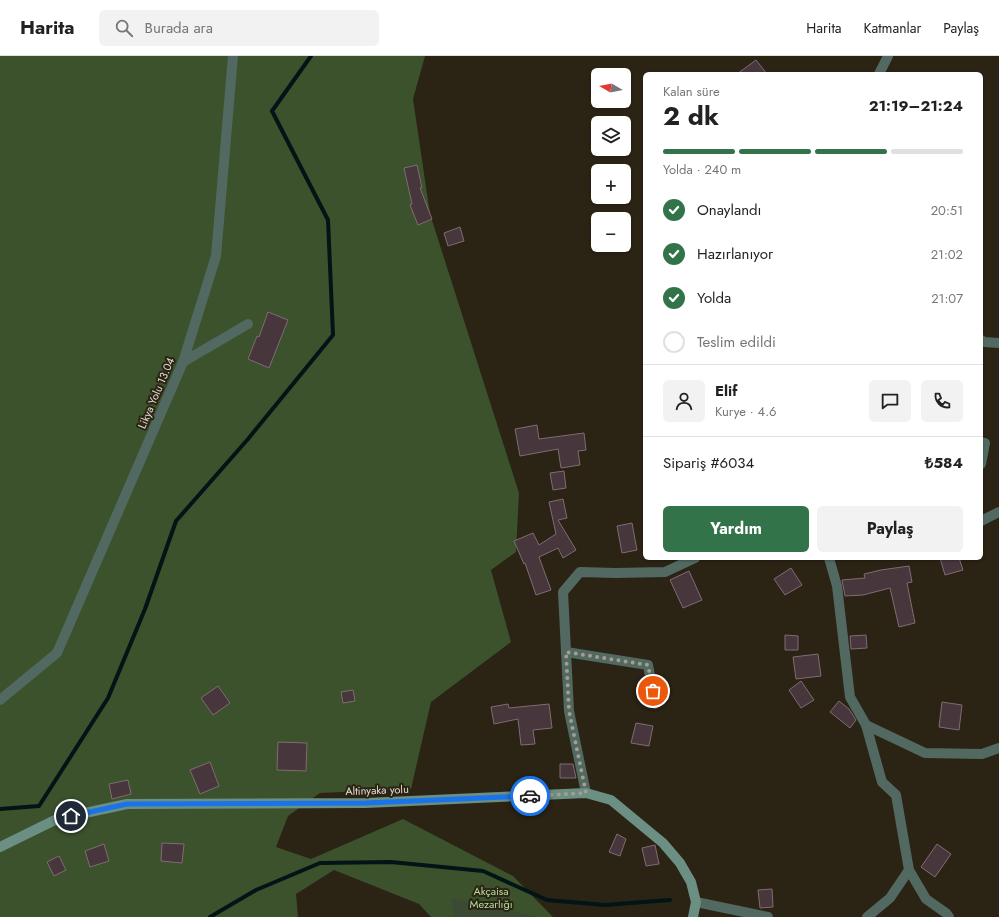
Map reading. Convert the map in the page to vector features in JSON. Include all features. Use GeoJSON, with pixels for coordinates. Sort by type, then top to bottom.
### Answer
{"type":"FeatureCollection","features":[{"type":"Feature","properties":{"kind":"main road","name":"Altinyaka yolu"},"geometry":{"type":"LineString","coordinates":[[0,847],[57,819],[127,804],[366,803],[586,793],[611,800],[663,843],[680,863],[691,882],[696,902],[692,917]]}},
{"type":"Feature","properties":{"kind":"street","name":"Likya Yolu 13.04"},"geometry":{"type":"LineString","coordinates":[[0,700],[57,653],[183,362],[216,256],[233,56]]}},
{"type":"Feature","properties":{"kind":"street"},"geometry":{"type":"LineString","coordinates":[[880,72],[888,56]]}},
{"type":"Feature","properties":{"kind":"street"},"geometry":{"type":"LineString","coordinates":[[183,362],[248,324]]}},
{"type":"Feature","properties":{"kind":"street"},"geometry":{"type":"LineString","coordinates":[[983,341],[999,343]]}},
{"type":"Feature","properties":{"kind":"street"},"geometry":{"type":"LineString","coordinates":[[983,442],[985,443],[983,454]]}},
{"type":"Feature","properties":{"kind":"street"},"geometry":{"type":"LineString","coordinates":[[983,520],[999,512]]}},
{"type":"Feature","properties":{"kind":"street"},"geometry":{"type":"LineString","coordinates":[[586,793],[569,711],[563,592],[580,572],[664,572],[691,560]]}},
{"type":"Feature","properties":{"kind":"street"},"geometry":{"type":"LineString","coordinates":[[830,560],[837,586],[850,697],[866,724],[882,782],[896,795],[909,870],[926,899],[946,913],[949,917]]}},
{"type":"Feature","properties":{"kind":"street"},"geometry":{"type":"LineString","coordinates":[[566,652],[648,665],[655,704]]}},
{"type":"Feature","properties":{"kind":"street"},"geometry":{"type":"LineString","coordinates":[[866,724],[924,753],[982,754],[999,748]]}},
{"type":"Feature","properties":{"kind":"street"},"geometry":{"type":"LineString","coordinates":[[867,917],[890,898],[909,870]]}},
{"type":"Feature","properties":{"kind":"street"},"geometry":{"type":"LineString","coordinates":[[696,902],[768,917]]}},
{"type":"Feature","properties":{"kind":"green space","name":"Akçaisa Mezarlığı"},"geometry":{"type":"Polygon","coordinates":[[[0,56],[425,56],[413,99],[430,214],[519,493],[516,552],[491,570],[511,642],[431,702],[411,789],[320,793],[288,816],[276,847],[311,859],[403,819],[513,876],[553,917],[537,917],[452,898],[454,917],[431,917],[419,904],[334,870],[296,894],[298,917],[0,917],[0,56]]]}},
{"type":"Feature","properties":{"kind":"green space"},"geometry":{"type":"Polygon","coordinates":[[[430,880],[552,917],[443,917],[430,880]]]}},
{"type":"Feature","properties":{"kind":"building"},"geometry":{"type":"Polygon","coordinates":[[[756,60],[765,72],[740,72],[756,60]]]}},
{"type":"Feature","properties":{"kind":"building"},"geometry":{"type":"Polygon","coordinates":[[[417,165],[422,188],[420,188],[432,219],[418,225],[410,205],[412,204],[404,168],[417,165]]]}},
{"type":"Feature","properties":{"kind":"building"},"geometry":{"type":"Polygon","coordinates":[[[460,227],[464,241],[448,246],[444,233],[460,227]]]}},
{"type":"Feature","properties":{"kind":"building"},"geometry":{"type":"Polygon","coordinates":[[[268,312],[288,320],[269,368],[248,359],[257,336],[259,337],[268,312]]]}},
{"type":"Feature","properties":{"kind":"building"},"geometry":{"type":"Polygon","coordinates":[[[537,425],[539,439],[584,433],[586,450],[578,451],[580,465],[561,468],[558,449],[520,456],[515,429],[537,425]]]}},
{"type":"Feature","properties":{"kind":"building"},"geometry":{"type":"Polygon","coordinates":[[[564,471],[566,488],[553,490],[550,473],[564,471]]]}},
{"type":"Feature","properties":{"kind":"building"},"geometry":{"type":"Polygon","coordinates":[[[563,499],[567,518],[558,520],[576,550],[563,558],[558,548],[539,557],[551,590],[536,595],[525,563],[524,564],[514,541],[533,533],[539,545],[556,534],[549,502],[563,499]]]}},
{"type":"Feature","properties":{"kind":"building"},"geometry":{"type":"Polygon","coordinates":[[[632,523],[637,550],[622,553],[617,526],[632,523]]]}},
{"type":"Feature","properties":{"kind":"building"},"geometry":{"type":"Polygon","coordinates":[[[941,560],[960,560],[963,570],[945,575],[941,560]]]}},
{"type":"Feature","properties":{"kind":"building"},"geometry":{"type":"Polygon","coordinates":[[[909,566],[912,582],[907,583],[915,623],[899,627],[890,588],[863,595],[845,596],[842,580],[865,578],[864,574],[909,566]]]}},
{"type":"Feature","properties":{"kind":"building"},"geometry":{"type":"Polygon","coordinates":[[[791,568],[802,585],[785,595],[774,579],[791,568]]]}},
{"type":"Feature","properties":{"kind":"building"},"geometry":{"type":"Polygon","coordinates":[[[689,571],[702,600],[683,608],[670,580],[689,571]]]}},
{"type":"Feature","properties":{"kind":"building"},"geometry":{"type":"Polygon","coordinates":[[[785,635],[798,636],[798,650],[785,650],[785,635]]]}},
{"type":"Feature","properties":{"kind":"building"},"geometry":{"type":"Polygon","coordinates":[[[866,635],[867,648],[851,649],[850,636],[866,635]]]}},
{"type":"Feature","properties":{"kind":"building"},"geometry":{"type":"Polygon","coordinates":[[[818,654],[821,676],[796,679],[793,657],[818,654]]]}},
{"type":"Feature","properties":{"kind":"building"},"geometry":{"type":"Polygon","coordinates":[[[801,681],[814,700],[801,708],[789,690],[801,681]]]}},
{"type":"Feature","properties":{"kind":"building"},"geometry":{"type":"Polygon","coordinates":[[[218,686],[230,703],[213,715],[201,698],[218,686]]]}},
{"type":"Feature","properties":{"kind":"building"},"geometry":{"type":"Polygon","coordinates":[[[353,690],[355,701],[343,703],[341,692],[353,690]]]}},
{"type":"Feature","properties":{"kind":"building"},"geometry":{"type":"Polygon","coordinates":[[[839,701],[849,709],[856,720],[850,728],[830,712],[839,701]]]}},
{"type":"Feature","properties":{"kind":"building"},"geometry":{"type":"Polygon","coordinates":[[[942,702],[962,705],[959,730],[939,727],[942,702]]]}},
{"type":"Feature","properties":{"kind":"building"},"geometry":{"type":"Polygon","coordinates":[[[508,704],[509,708],[549,704],[552,728],[533,730],[535,744],[521,745],[518,719],[494,724],[491,707],[508,704]]]}},
{"type":"Feature","properties":{"kind":"building"},"geometry":{"type":"Polygon","coordinates":[[[636,723],[653,726],[649,746],[631,743],[636,723]]]}},
{"type":"Feature","properties":{"kind":"building"},"geometry":{"type":"Polygon","coordinates":[[[278,742],[307,743],[306,771],[277,770],[278,742]]]}},
{"type":"Feature","properties":{"kind":"building"},"geometry":{"type":"Polygon","coordinates":[[[210,762],[219,786],[200,794],[190,770],[210,762]]]}},
{"type":"Feature","properties":{"kind":"building"},"geometry":{"type":"Polygon","coordinates":[[[560,764],[573,764],[576,778],[560,778],[560,764]]]}},
{"type":"Feature","properties":{"kind":"building"},"geometry":{"type":"Polygon","coordinates":[[[128,780],[131,794],[112,799],[109,784],[128,780]]]}},
{"type":"Feature","properties":{"kind":"building"},"geometry":{"type":"Polygon","coordinates":[[[617,834],[626,839],[620,856],[609,852],[617,834]]]}},
{"type":"Feature","properties":{"kind":"building"},"geometry":{"type":"Polygon","coordinates":[[[162,843],[184,844],[182,863],[161,861],[162,843]]]}},
{"type":"Feature","properties":{"kind":"building"},"geometry":{"type":"Polygon","coordinates":[[[104,844],[109,861],[90,867],[85,851],[104,844]]]}},
{"type":"Feature","properties":{"kind":"building"},"geometry":{"type":"Polygon","coordinates":[[[937,844],[951,854],[935,877],[921,867],[937,844]]]}},
{"type":"Feature","properties":{"kind":"building"},"geometry":{"type":"Polygon","coordinates":[[[655,845],[659,864],[646,866],[642,848],[655,845]]]}},
{"type":"Feature","properties":{"kind":"building"},"geometry":{"type":"Polygon","coordinates":[[[59,856],[66,870],[54,876],[47,862],[59,856]]]}},
{"type":"Feature","properties":{"kind":"building"},"geometry":{"type":"Polygon","coordinates":[[[772,889],[773,907],[760,908],[758,890],[772,889]]]}},
{"type":"Feature","properties":{"kind":"waterway"},"geometry":{"type":"LineString","coordinates":[[0,809],[39,806],[108,698],[145,609],[176,521],[248,439],[333,335],[328,220],[272,111],[311,56]]}},
{"type":"Feature","properties":{"kind":"waterway"},"geometry":{"type":"LineString","coordinates":[[210,917],[256,890],[320,863],[391,862],[483,871],[547,900],[605,905],[670,900]]}},
{"type":"Feature","properties":{"kind":"way so far"},"geometry":{"type":"LineString","coordinates":[[530,796],[586,793],[569,711],[566,652],[648,665],[653,691]]}},
{"type":"Feature","properties":{"kind":"route"},"geometry":{"type":"LineString","coordinates":[[71,816],[127,804],[366,803],[530,796]]}}]}
